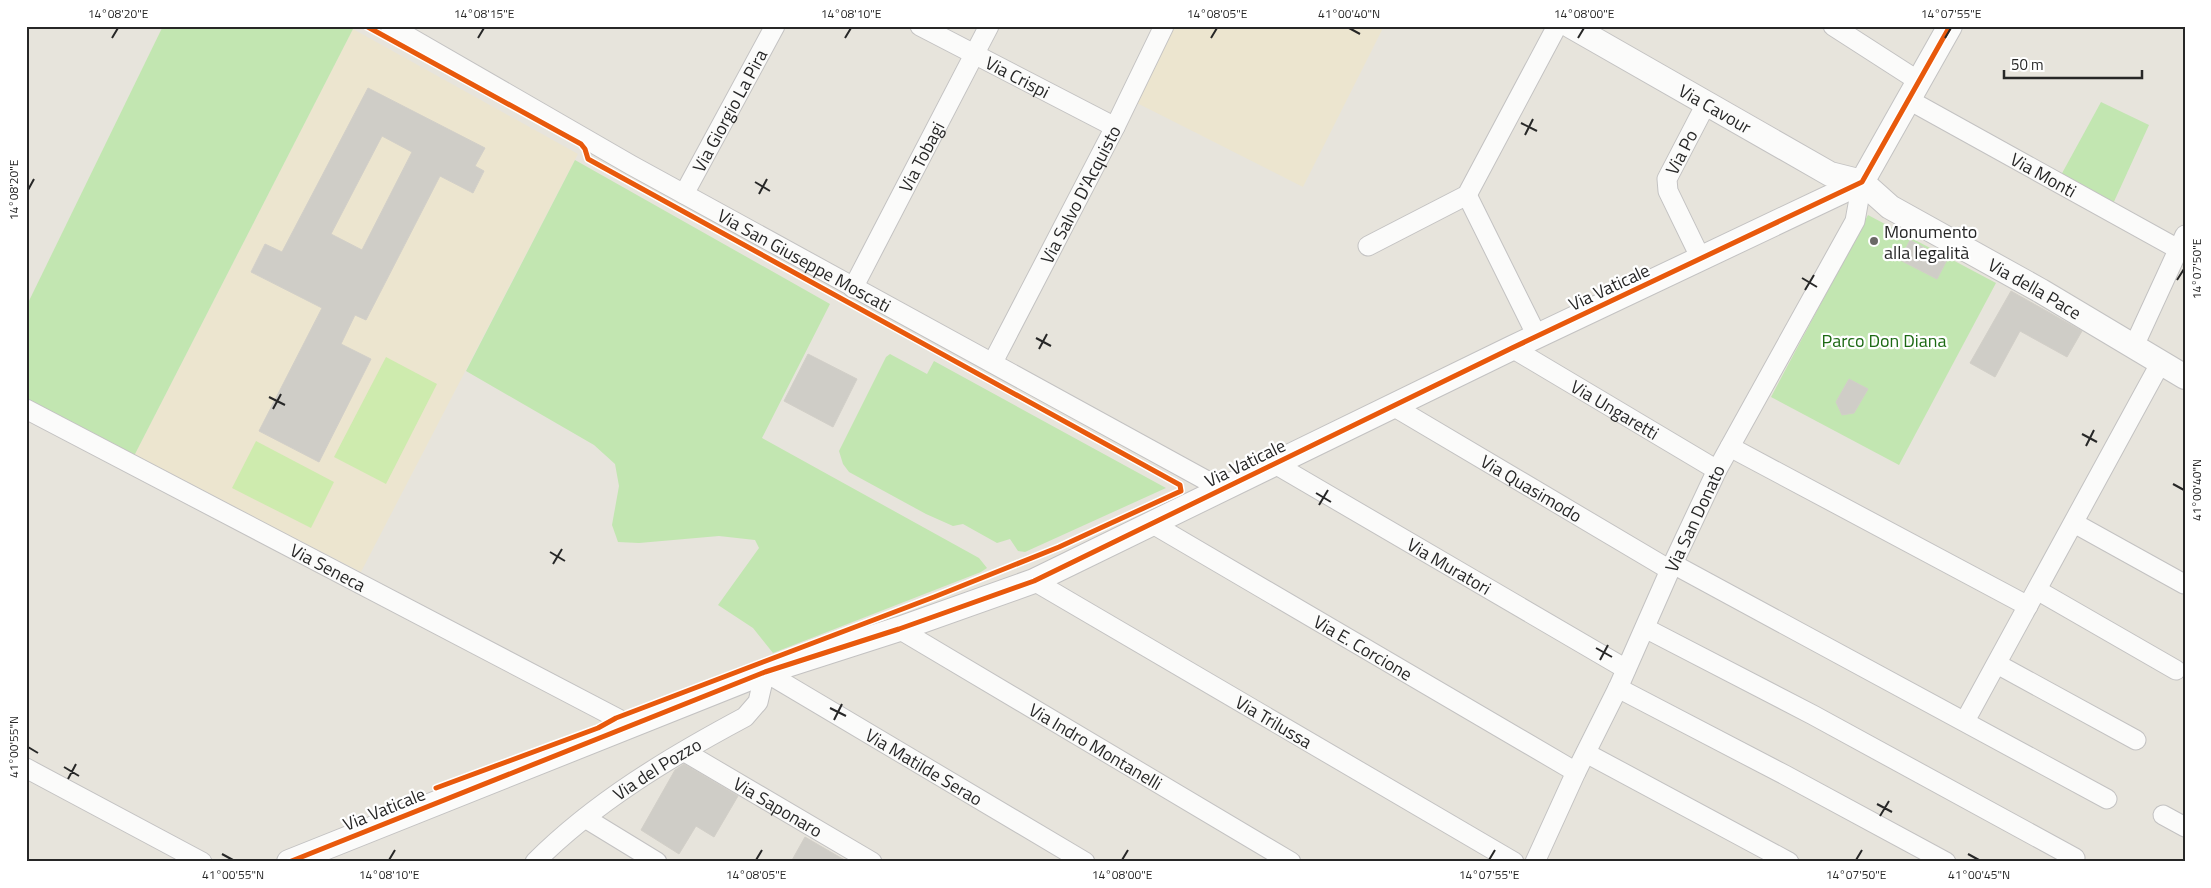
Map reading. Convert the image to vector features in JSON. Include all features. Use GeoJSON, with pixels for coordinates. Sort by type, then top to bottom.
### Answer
{"type":"FeatureCollection","features":[{"type":"Feature","properties":{"kind":"street","name":"Via San Giuseppe Moscati"},"geometry":{"type":"LineString","coordinates":[[390,26],[684,194],[1222,489]]}},
{"type":"Feature","properties":{"kind":"street","name":"Via Giorgio La Pira"},"geometry":{"type":"LineString","coordinates":[[684,194],[775,26]]}},
{"type":"Feature","properties":{"kind":"street","name":"Via Crispi"},"geometry":{"type":"LineString","coordinates":[[920,26],[1115,127]]}},
{"type":"Feature","properties":{"kind":"street","name":"Via Tobagi"},"geometry":{"type":"LineString","coordinates":[[853,288],[989,26]]}},
{"type":"Feature","properties":{"kind":"street","name":"Via Salvo D'Acquisto"},"geometry":{"type":"LineString","coordinates":[[993,362],[1115,127],[1164,26]]}},
{"type":"Feature","properties":{"kind":"street"},"geometry":{"type":"LineString","coordinates":[[1368,246],[1467,195],[1557,26]]}},
{"type":"Feature","properties":{"kind":"street","name":"Via Cavour"},"geometry":{"type":"LineString","coordinates":[[1572,26],[1830,174],[1862,182]]}},
{"type":"Feature","properties":{"kind":"street","name":"Via Monti"},"geometry":{"type":"LineString","coordinates":[[1833,26],[1914,91],[2181,242]]}},
{"type":"Feature","properties":{"kind":"street"},"geometry":{"type":"LineString","coordinates":[[1862,182],[1950,26]]}},
{"type":"Feature","properties":{"kind":"street","name":"Via Po"},"geometry":{"type":"LineString","coordinates":[[1701,259],[1668,191],[1667,179],[1707,102]]}},
{"type":"Feature","properties":{"kind":"street","name":"Via Vaticale"},"geometry":{"type":"LineString","coordinates":[[289,862],[765,672],[899,629],[1034,581],[1512,348],[1862,182]]}},
{"type":"Feature","properties":{"kind":"street","name":"Via della Pace"},"geometry":{"type":"LineString","coordinates":[[1862,182],[1890,208],[2041,291],[2185,377]]}},
{"type":"Feature","properties":{"kind":"street","name":"Via San Donato"},"geometry":{"type":"LineString","coordinates":[[1535,862],[1576,772],[1618,688],[1671,567],[1717,470],[1855,221],[1862,182]]}},
{"type":"Feature","properties":{"kind":"street"},"geometry":{"type":"LineString","coordinates":[[1467,195],[1537,336]]}},
{"type":"Feature","properties":{"kind":"street"},"geometry":{"type":"LineString","coordinates":[[2134,346],[2181,242]]}},
{"type":"Feature","properties":{"kind":"street","name":"Via Ungaretti"},"geometry":{"type":"LineString","coordinates":[[1512,348],[1717,470]]}},
{"type":"Feature","properties":{"kind":"street"},"geometry":{"type":"LineString","coordinates":[[1965,721],[2161,362]]}},
{"type":"Feature","properties":{"kind":"street","name":"Via Quasimodo"},"geometry":{"type":"LineString","coordinates":[[1393,406],[1671,567],[1965,721],[2107,799]]}},
{"type":"Feature","properties":{"kind":"street","name":"Via Seneca"},"geometry":{"type":"LineString","coordinates":[[26,409],[630,725]]}},
{"type":"Feature","properties":{"kind":"street"},"geometry":{"type":"LineString","coordinates":[[1730,447],[2176,670]]}},
{"type":"Feature","properties":{"kind":"street","name":"Via Muratori"},"geometry":{"type":"LineString","coordinates":[[1275,464],[1626,669]]}},
{"type":"Feature","properties":{"kind":"street","name":"Via E. Corcione"},"geometry":{"type":"LineString","coordinates":[[1151,523],[1576,772]]}},
{"type":"Feature","properties":{"kind":"street"},"geometry":{"type":"LineString","coordinates":[[2074,523],[2184,584]]}},
{"type":"Feature","properties":{"kind":"street","name":"Via Trilussa"},"geometry":{"type":"LineString","coordinates":[[1034,581],[1514,862]]}},
{"type":"Feature","properties":{"kind":"street"},"geometry":{"type":"LineString","coordinates":[[1645,628],[1813,715],[2075,858]]}},
{"type":"Feature","properties":{"kind":"street","name":"Via Indro Montanelli"},"geometry":{"type":"LineString","coordinates":[[899,629],[1291,862]]}},
{"type":"Feature","properties":{"kind":"street"},"geometry":{"type":"LineString","coordinates":[[1997,664],[2136,740]]}},
{"type":"Feature","properties":{"kind":"street","name":"Via del Pozzo"},"geometry":{"type":"LineString","coordinates":[[535,862],[567,830],[632,784],[744,718],[758,702],[765,672]]}},
{"type":"Feature","properties":{"kind":"street","name":"Via Matilde Serao"},"geometry":{"type":"LineString","coordinates":[[765,672],[1085,862]]}},
{"type":"Feature","properties":{"kind":"street"},"geometry":{"type":"LineString","coordinates":[[1618,688],[1786,775],[1946,862]]}},
{"type":"Feature","properties":{"kind":"street","name":"Via Saponaro"},"geometry":{"type":"LineString","coordinates":[[685,752],[872,862]]}},
{"type":"Feature","properties":{"kind":"street"},"geometry":{"type":"LineString","coordinates":[[1586,753],[1789,862]]}},
{"type":"Feature","properties":{"kind":"street"},"geometry":{"type":"LineString","coordinates":[[26,768],[202,862]]}},
{"type":"Feature","properties":{"kind":"street"},"geometry":{"type":"LineString","coordinates":[[2163,815],[2185,827]]}},
{"type":"Feature","properties":{"kind":"street"},"geometry":{"type":"LineString","coordinates":[[584,818],[657,862]]}},
{"type":"Feature","properties":{"kind":"shaded area"},"geometry":{"type":"Polygon","coordinates":[[[1175,26],[1384,26],[1303,187],[1137,103],[1175,26]]]}},
{"type":"Feature","properties":{"kind":"shaded area"},"geometry":{"type":"Polygon","coordinates":[[[353,29],[578,154],[361,572],[134,456],[353,29]]]}},
{"type":"Feature","properties":{"kind":"green space"},"geometry":{"type":"Polygon","coordinates":[[[163,26],[348,26],[353,29],[134,456],[26,399],[26,307],[163,26]]]}},
{"type":"Feature","properties":{"kind":"green space"},"geometry":{"type":"Polygon","coordinates":[[[2101,102],[2149,125],[2112,206],[2060,177],[2101,102]]]}},
{"type":"Feature","properties":{"kind":"green space"},"geometry":{"type":"Polygon","coordinates":[[[575,160],[830,304],[762,438],[979,558],[987,568],[981,572],[773,653],[753,628],[718,605],[759,548],[755,540],[719,536],[639,543],[618,542],[612,525],[619,486],[615,464],[594,445],[466,371],[575,160]]]}},
{"type":"Feature","properties":{"kind":"green space","name":"Parco Don Diana"},"geometry":{"type":"Polygon","coordinates":[[[1868,215],[1996,283],[1899,465],[1771,397],[1868,215]]]}},
{"type":"Feature","properties":{"kind":"green space"},"geometry":{"type":"Polygon","coordinates":[[[890,354],[927,374],[934,361],[1166,488],[1025,552],[1018,551],[1010,539],[997,543],[963,524],[953,526],[926,514],[849,472],[843,464],[839,451],[886,357],[890,354]]]}},
{"type":"Feature","properties":{"kind":"green space"},"geometry":{"type":"Polygon","coordinates":[[[386,357],[437,384],[386,484],[334,457],[386,357]]]}},
{"type":"Feature","properties":{"kind":"green space"},"geometry":{"type":"Polygon","coordinates":[[[256,441],[334,482],[311,528],[232,488],[256,441]]]}},
{"type":"Feature","properties":{"kind":"building"},"geometry":{"type":"Polygon","coordinates":[[[368,88],[485,148],[475,166],[484,171],[473,193],[440,176],[366,320],[355,315],[341,344],[371,359],[319,462],[259,431],[322,308],[251,272],[265,244],[282,252],[368,88]],[[382,136],[331,234],[362,250],[412,152],[382,136]]]}},
{"type":"Feature","properties":{"kind":"building"},"geometry":{"type":"Polygon","coordinates":[[[1910,240],[1947,260],[1937,279],[1900,260],[1910,240]]]}},
{"type":"Feature","properties":{"kind":"building"},"geometry":{"type":"Polygon","coordinates":[[[2011,291],[2082,331],[2067,357],[2020,331],[1995,377],[1970,363],[2011,291]]]}},
{"type":"Feature","properties":{"kind":"building"},"geometry":{"type":"Polygon","coordinates":[[[808,354],[857,379],[833,427],[784,401],[808,354]]]}},
{"type":"Feature","properties":{"kind":"building"},"geometry":{"type":"Polygon","coordinates":[[[1849,379],[1868,389],[1854,413],[1842,415],[1836,402],[1849,379]]]}},
{"type":"Feature","properties":{"kind":"building"},"geometry":{"type":"Polygon","coordinates":[[[684,764],[738,796],[714,837],[696,826],[679,854],[641,830],[675,770],[684,764]]]}},
{"type":"Feature","properties":{"kind":"building"},"geometry":{"type":"Polygon","coordinates":[[[805,837],[848,862],[791,862],[805,837]]]}},
{"type":"Feature","properties":{"kind":"cycle path"},"geometry":{"type":"LineString","coordinates":[[366,26],[581,144],[585,149],[588,159],[1180,485],[1181,491],[1059,547],[934,597],[616,718],[598,728],[436,788]]}},
{"type":"Feature","properties":{"kind":"cycle path"},"geometry":{"type":"LineString","coordinates":[[289,862],[765,672],[899,629],[1034,581],[1512,348],[1862,182],[1950,26]]}},
{"type":"Feature","properties":{"kind":"place","name":"Monumento alla legalità"},"geometry":{"type":"Point","coordinates":[1874,241]}}]}
